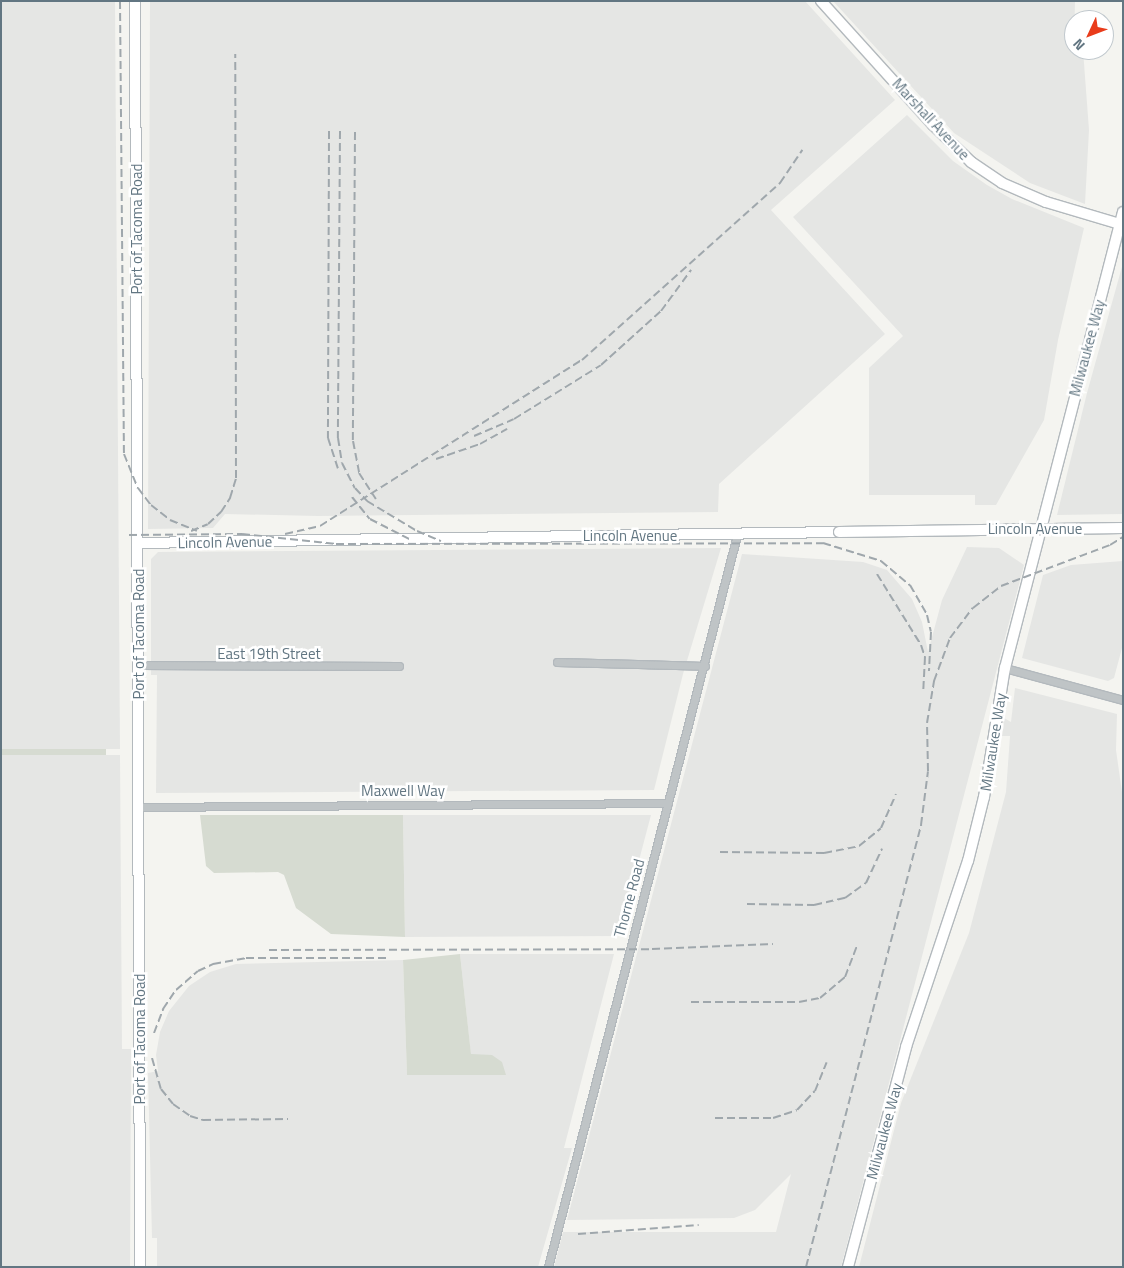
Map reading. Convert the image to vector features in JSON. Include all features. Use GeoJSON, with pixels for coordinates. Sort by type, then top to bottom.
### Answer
{"type":"FeatureCollection","features":[{"type":"Feature","properties":{"kind":"street","name":"Port of Tacoma Road"},"geometry":{"type":"LineString","coordinates":[[135,1],[140,665],[140,1267]]}},
{"type":"Feature","properties":{"kind":"street","name":"Marshall Avenue"},"geometry":{"type":"LineString","coordinates":[[821,1],[933,125],[971,162],[1002,183],[1046,202],[1120,224]]}},
{"type":"Feature","properties":{"kind":"street","name":"Milwaukee Way"},"geometry":{"type":"LineString","coordinates":[[848,1267],[906,1047],[968,862],[984,797],[1005,668],[1123,212]]}},
{"type":"Feature","properties":{"kind":"street","name":"Lincoln Avenue"},"geometry":{"type":"LineString","coordinates":[[138,543],[332,537],[736,536],[838,532],[1123,528]]}},
{"type":"Feature","properties":{"kind":"street","name":"Thorne Road"},"geometry":{"type":"LineString","coordinates":[[548,1267],[705,666],[736,536]]}},
{"type":"Feature","properties":{"kind":"street"},"geometry":{"type":"LineString","coordinates":[[557,662],[705,666]]}},
{"type":"Feature","properties":{"kind":"street","name":"East 19th Street"},"geometry":{"type":"LineString","coordinates":[[140,665],[399,666]]}},
{"type":"Feature","properties":{"kind":"street"},"geometry":{"type":"LineString","coordinates":[[1005,668],[1123,700]]}},
{"type":"Feature","properties":{"kind":"street","name":"Maxwell Way"},"geometry":{"type":"LineString","coordinates":[[139,807],[668,803]]}},
{"type":"Feature","properties":{"kind":"shaded area"},"geometry":{"type":"Polygon","coordinates":[[[1,1],[115,1],[120,749],[1,749],[1,1]]]}},
{"type":"Feature","properties":{"kind":"shaded area"},"geometry":{"type":"Polygon","coordinates":[[[150,1],[805,1],[895,100],[771,210],[885,334],[719,484],[718,512],[318,516],[225,514],[213,528],[148,529],[150,1]]]}},
{"type":"Feature","properties":{"kind":"shaded area"},"geometry":{"type":"Polygon","coordinates":[[[833,1],[1075,1],[1075,10],[1064,10],[1064,60],[1084,60],[1089,130],[1085,204],[1030,183],[954,133],[833,1]]]}},
{"type":"Feature","properties":{"kind":"shaded area"},"geometry":{"type":"Polygon","coordinates":[[[907,115],[953,161],[987,185],[1012,199],[1084,228],[1058,340],[1044,420],[996,505],[975,505],[975,495],[869,495],[869,368],[903,336],[793,217],[907,115]]]}},
{"type":"Feature","properties":{"kind":"shaded area"},"geometry":{"type":"Polygon","coordinates":[[[1123,263],[1123,514],[1057,515],[1087,393],[1123,263]]]}},
{"type":"Feature","properties":{"kind":"shaded area"},"geometry":{"type":"Polygon","coordinates":[[[967,547],[999,548],[1024,565],[841,1267],[554,1267],[563,1232],[776,1232],[791,1174],[755,1210],[734,1218],[567,1220],[742,554],[863,562],[887,570],[912,599],[922,622],[928,652],[942,600],[967,547]]]}},
{"type":"Feature","properties":{"kind":"shaded area"},"geometry":{"type":"Polygon","coordinates":[[[721,548],[683,674],[654,790],[156,793],[157,675],[151,675],[151,559],[158,552],[721,548]]]}},
{"type":"Feature","properties":{"kind":"shaded area"},"geometry":{"type":"Polygon","coordinates":[[[1123,561],[1122,648],[1114,678],[1108,681],[1022,658],[1043,575],[1071,565],[1123,561]]]}},
{"type":"Feature","properties":{"kind":"shaded area"},"geometry":{"type":"Polygon","coordinates":[[[1015,688],[1117,714],[1116,750],[1123,799],[1123,1267],[859,1267],[901,1103],[969,933],[1006,792],[1010,736],[1002,736],[1004,718],[1011,722],[1015,688]]]}},
{"type":"Feature","properties":{"kind":"shaded area"},"geometry":{"type":"Polygon","coordinates":[[[1,749],[106,749],[106,755],[1,755],[1,749]]]}},
{"type":"Feature","properties":{"kind":"shaded area"},"geometry":{"type":"Polygon","coordinates":[[[1,755],[120,755],[122,1049],[131,1049],[130,1267],[1,1267],[1,755]]]}},
{"type":"Feature","properties":{"kind":"shaded area"},"geometry":{"type":"Polygon","coordinates":[[[200,815],[403,815],[405,937],[331,934],[296,908],[284,875],[278,872],[214,873],[206,866],[200,815]]]}},
{"type":"Feature","properties":{"kind":"shaded area"},"geometry":{"type":"Polygon","coordinates":[[[403,815],[651,815],[619,936],[405,937],[403,815]]]}},
{"type":"Feature","properties":{"kind":"shaded area"},"geometry":{"type":"Polygon","coordinates":[[[460,954],[614,954],[564,1148],[572,1148],[538,1267],[157,1267],[157,1238],[152,1238],[148,1073],[158,1071],[156,1055],[160,1032],[169,1011],[189,986],[210,972],[236,964],[403,960],[407,1074],[473,1074],[460,954]]]}},
{"type":"Feature","properties":{"kind":"shaded area"},"geometry":{"type":"Polygon","coordinates":[[[460,954],[471,1054],[492,1055],[502,1062],[506,1075],[407,1075],[403,960],[460,954]]]}},
{"type":"Feature","properties":{"kind":"railway"},"geometry":{"type":"LineString","coordinates":[[120,1],[124,454],[138,488],[151,505],[170,520],[197,531]]}},
{"type":"Feature","properties":{"kind":"railway"},"geometry":{"type":"LineString","coordinates":[[191,531],[208,524],[221,512],[230,498],[236,478],[235,54]]}},
{"type":"Feature","properties":{"kind":"railway"},"geometry":{"type":"LineString","coordinates":[[329,131],[328,438],[338,468]]}},
{"type":"Feature","properties":{"kind":"railway"},"geometry":{"type":"LineString","coordinates":[[340,131],[338,438],[342,463],[355,488],[367,501],[417,531],[441,541]]}},
{"type":"Feature","properties":{"kind":"railway"},"geometry":{"type":"LineString","coordinates":[[355,132],[353,441],[359,473],[376,499]]}},
{"type":"Feature","properties":{"kind":"railway"},"geometry":{"type":"LineString","coordinates":[[285,534],[320,526],[582,360],[780,183],[802,150]]}},
{"type":"Feature","properties":{"kind":"railway"},"geometry":{"type":"LineString","coordinates":[[474,436],[514,419],[601,365],[661,311],[691,270]]}},
{"type":"Feature","properties":{"kind":"railway"},"geometry":{"type":"LineString","coordinates":[[436,459],[480,444],[507,429]]}},
{"type":"Feature","properties":{"kind":"railway"},"geometry":{"type":"LineString","coordinates":[[352,497],[370,519],[411,540]]}},
{"type":"Feature","properties":{"kind":"railway"},"geometry":{"type":"LineString","coordinates":[[129,535],[242,534],[336,544],[823,543],[881,561],[910,585],[927,615],[931,632],[929,671]]}},
{"type":"Feature","properties":{"kind":"railway"},"geometry":{"type":"LineString","coordinates":[[806,1267],[921,825],[928,771],[927,723],[934,681],[950,638],[973,608],[1001,586],[1110,545],[1123,537]]}},
{"type":"Feature","properties":{"kind":"railway"},"geometry":{"type":"LineString","coordinates":[[877,574],[921,645],[925,657],[923,691]]}},
{"type":"Feature","properties":{"kind":"railway"},"geometry":{"type":"LineString","coordinates":[[720,852],[824,853],[859,846],[881,828],[896,794]]}},
{"type":"Feature","properties":{"kind":"railway"},"geometry":{"type":"LineString","coordinates":[[747,904],[814,905],[845,898],[866,883],[882,848]]}},
{"type":"Feature","properties":{"kind":"railway"},"geometry":{"type":"LineString","coordinates":[[269,950],[652,949],[773,944]]}},
{"type":"Feature","properties":{"kind":"railway"},"geometry":{"type":"LineString","coordinates":[[691,1002],[799,1002],[820,998],[845,977],[857,945]]}},
{"type":"Feature","properties":{"kind":"railway"},"geometry":{"type":"LineString","coordinates":[[154,1033],[163,1009],[176,990],[198,971],[213,964],[246,958],[389,958]]}},
{"type":"Feature","properties":{"kind":"railway"},"geometry":{"type":"LineString","coordinates":[[152,1058],[161,1089],[173,1104],[190,1116],[203,1120],[288,1119]]}},
{"type":"Feature","properties":{"kind":"railway"},"geometry":{"type":"LineString","coordinates":[[715,1118],[773,1118],[797,1110],[815,1091],[827,1062]]}},
{"type":"Feature","properties":{"kind":"railway"},"geometry":{"type":"LineString","coordinates":[[578,1234],[699,1225]]}}]}
